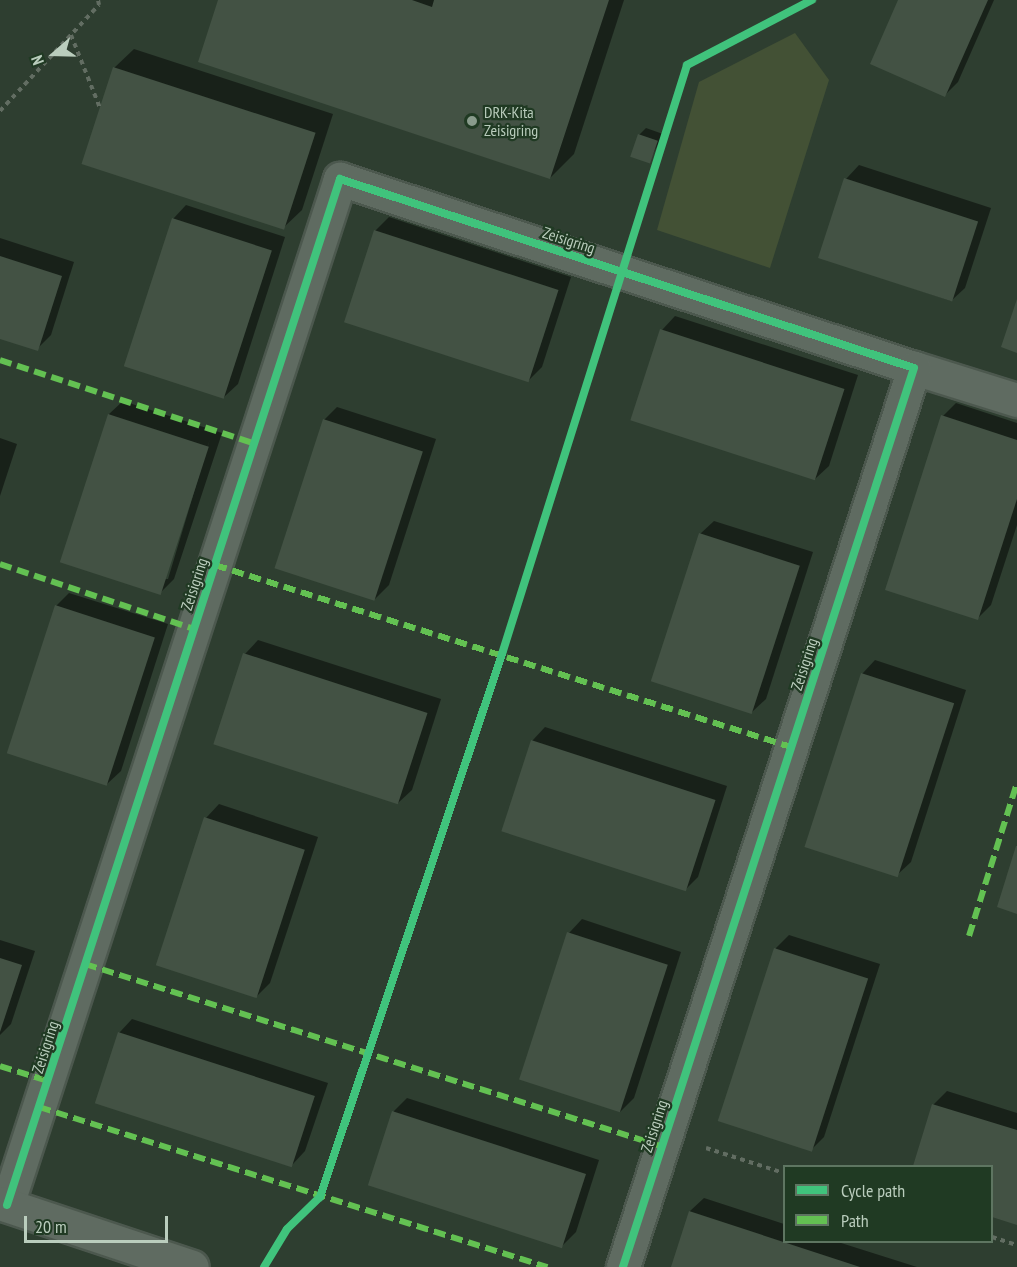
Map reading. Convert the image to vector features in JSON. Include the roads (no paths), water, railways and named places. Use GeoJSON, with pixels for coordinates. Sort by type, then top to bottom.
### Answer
{"type":"FeatureCollection","features":[{"type":"Feature","properties":{"kind":"street","name":"Zeisigring"},"geometry":{"type":"LineString","coordinates":[[4,1204],[340,179],[1017,400]]}},
{"type":"Feature","properties":{"kind":"street","name":"Zeisigring"},"geometry":{"type":"LineString","coordinates":[[623,1267],[914,368]]}},
{"type":"Feature","properties":{"kind":"street"},"geometry":{"type":"LineString","coordinates":[[4,1204],[192,1267]]}},
{"type":"Feature","properties":{"kind":"place","name":"DRK-Kita Zeisigring"},"geometry":{"type":"Point","coordinates":[472,121]}}]}
